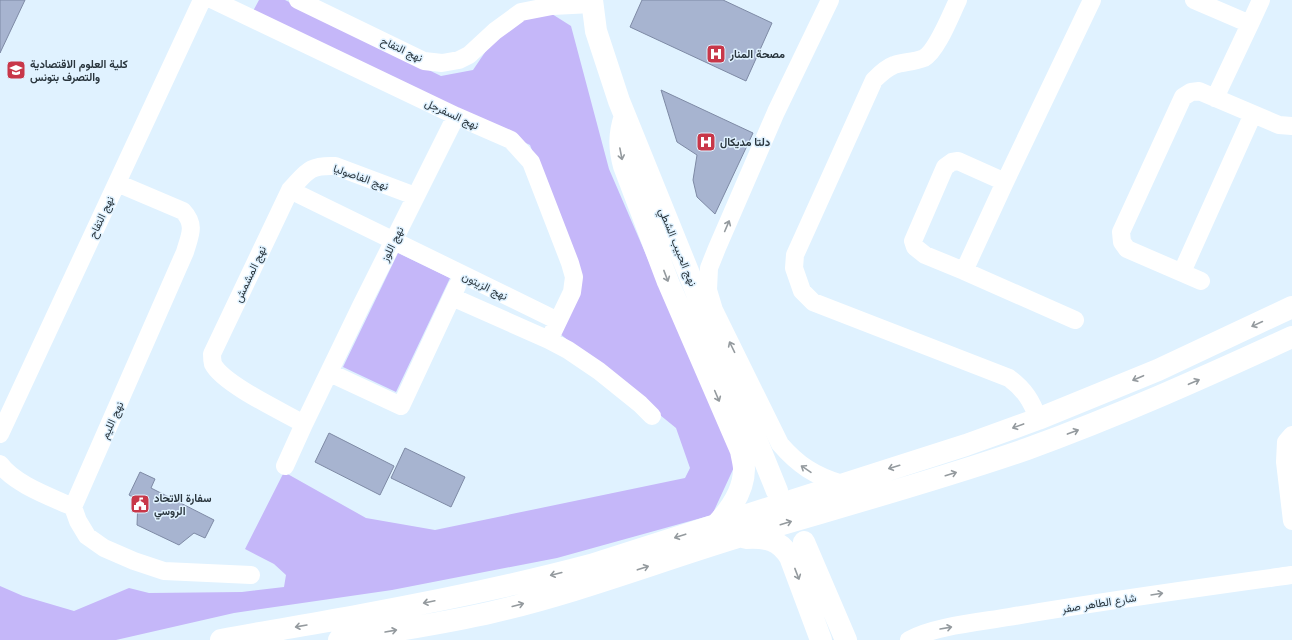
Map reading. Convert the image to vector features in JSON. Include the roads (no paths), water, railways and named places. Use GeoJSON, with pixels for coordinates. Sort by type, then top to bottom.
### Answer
{"type":"FeatureCollection","features":[{"type":"Feature","properties":{"kind":"street","name":"نهج التفاح"},"geometry":{"type":"LineString","coordinates":[[0,434],[202,0]]}},
{"type":"Feature","properties":{"kind":"street","name":"نهج السفرجل"},"geometry":{"type":"LineString","coordinates":[[213,0],[247,7],[456,116],[511,140],[532,162],[574,277],[572,292],[558,321]]}},
{"type":"Feature","properties":{"kind":"street","name":"نهج التفاح"},"geometry":{"type":"LineString","coordinates":[[298,0],[424,61],[442,63],[459,60],[469,54],[495,31],[521,12],[552,6],[592,2]]}},
{"type":"Feature","properties":{"kind":"street"},"geometry":{"type":"LineString","coordinates":[[830,0],[776,112],[709,268],[708,290],[714,310],[780,444],[801,465],[814,474],[827,480],[842,484]]}},
{"type":"Feature","properties":{"kind":"street"},"geometry":{"type":"LineString","coordinates":[[958,0],[934,49],[925,57],[912,62],[894,65],[885,70],[874,80],[795,255],[794,268],[802,291],[813,302],[1009,378],[1017,384],[1030,399],[1038,419]]}},
{"type":"Feature","properties":{"kind":"street"},"geometry":{"type":"LineString","coordinates":[[964,271],[1092,0]]}},
{"type":"Feature","properties":{"kind":"street"},"geometry":{"type":"LineString","coordinates":[[1194,0],[1250,24]]}},
{"type":"Feature","properties":{"kind":"street"},"geometry":{"type":"LineString","coordinates":[[1215,98],[1261,0]]}},
{"type":"Feature","properties":{"kind":"street","name":"نهج الحبيب الشطي"},"geometry":{"type":"LineString","coordinates":[[592,2],[596,30],[625,116],[776,491]]}},
{"type":"Feature","properties":{"kind":"street"},"geometry":{"type":"LineString","coordinates":[[1201,281],[1127,249],[1122,242],[1121,232],[1183,97],[1191,92],[1199,91],[1279,125],[1292,126]]}},
{"type":"Feature","properties":{"kind":"street"},"geometry":{"type":"LineString","coordinates":[[1182,272],[1252,114]]}},
{"type":"Feature","properties":{"kind":"street","name":"نهج اللوز"},"geometry":{"type":"LineString","coordinates":[[285,466],[361,306],[456,116]]}},
{"type":"Feature","properties":{"kind":"street"},"geometry":{"type":"LineString","coordinates":[[625,116],[620,136],[620,151],[624,166],[668,282],[741,451],[744,470],[741,490],[728,513],[717,524]]}},
{"type":"Feature","properties":{"kind":"street"},"geometry":{"type":"LineString","coordinates":[[1005,182],[958,161],[952,162],[945,167],[913,241],[915,248],[925,255],[1075,320]]}},
{"type":"Feature","properties":{"kind":"street","name":"نهج الفاصوليا"},"geometry":{"type":"LineString","coordinates":[[290,190],[308,170],[322,166],[335,166],[415,196]]}},
{"type":"Feature","properties":{"kind":"street","name":"نهج الليم"},"geometry":{"type":"LineString","coordinates":[[73,507],[185,252],[191,232],[190,220],[183,211],[117,183]]}},
{"type":"Feature","properties":{"kind":"street"},"geometry":{"type":"LineString","coordinates":[[290,190],[394,241]]}},
{"type":"Feature","properties":{"kind":"street","name":"نهج المشمش"},"geometry":{"type":"LineString","coordinates":[[290,190],[212,354],[212,360],[214,365],[226,377],[250,394],[304,424]]}},
{"type":"Feature","properties":{"kind":"street","name":"نهج الزيتون"},"geometry":{"type":"LineString","coordinates":[[394,241],[558,321]]}},
{"type":"Feature","properties":{"kind":"street"},"geometry":{"type":"LineString","coordinates":[[330,373],[401,406],[463,275]]}},
{"type":"Feature","properties":{"kind":"street","name":"نهج الزيتون"},"geometry":{"type":"LineString","coordinates":[[452,297],[568,350],[640,404],[652,416]]}},
{"type":"Feature","properties":{"kind":"street"},"geometry":{"type":"LineString","coordinates":[[221,640],[403,607],[558,574],[592,565],[966,445],[1038,419],[1158,370],[1292,307]]}},
{"type":"Feature","properties":{"kind":"street"},"geometry":{"type":"LineString","coordinates":[[549,340],[558,321]]}},
{"type":"Feature","properties":{"kind":"street"},"geometry":{"type":"LineString","coordinates":[[339,640],[492,612],[569,592],[735,538],[968,469],[1028,448],[1145,403],[1292,337]]}},
{"type":"Feature","properties":{"kind":"street"},"geometry":{"type":"LineString","coordinates":[[1292,435],[1286,442],[1285,462],[1292,521]]}},
{"type":"Feature","properties":{"kind":"street"},"geometry":{"type":"LineString","coordinates":[[0,464],[4,470],[21,483],[73,507],[78,521],[87,536],[104,548],[134,561],[164,571],[251,575]]}},
{"type":"Feature","properties":{"kind":"street"},"geometry":{"type":"LineString","coordinates":[[735,538],[762,537],[771,539],[786,549],[821,640]]}},
{"type":"Feature","properties":{"kind":"street"},"geometry":{"type":"LineString","coordinates":[[804,542],[846,640]]}},
{"type":"Feature","properties":{"kind":"street","name":"شارع الطاهر صفر"},"geometry":{"type":"LineString","coordinates":[[909,640],[939,629],[1034,613],[1292,575]]}},
{"type":"Feature","properties":{"kind":"place","name":"مصحة المنار"},"geometry":{"type":"Point","coordinates":[716,54]}},
{"type":"Feature","properties":{"kind":"place","name":"كلية العلوم الاقتصادية والتصرف بتونس"},"geometry":{"type":"Point","coordinates":[16,70]}},
{"type":"Feature","properties":{"kind":"place","name":"دلتا مديكال"},"geometry":{"type":"Point","coordinates":[706,142]}},
{"type":"Feature","properties":{"kind":"place","name":"سفارة الاتحاد الروسي"},"geometry":{"type":"Point","coordinates":[140,504]}}]}
